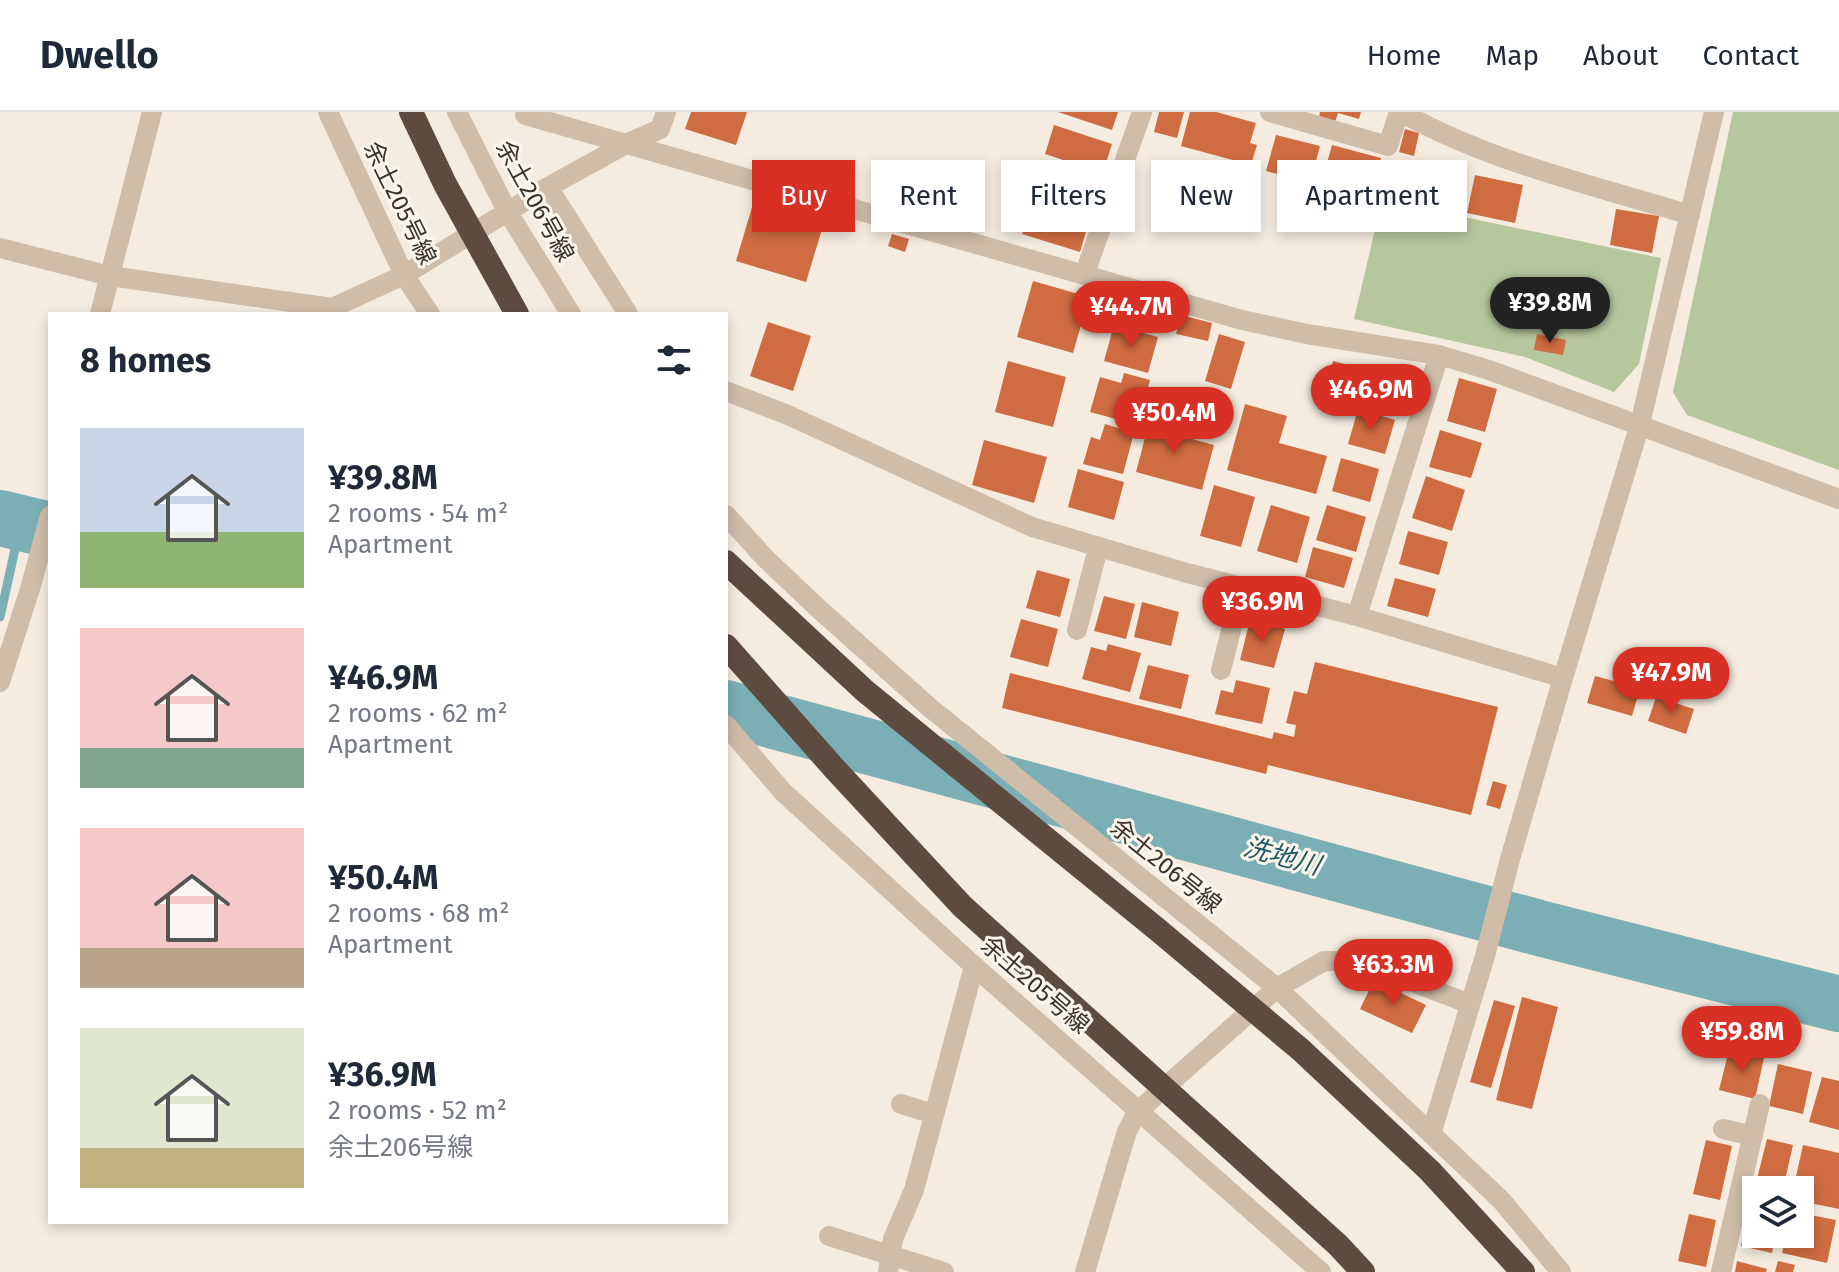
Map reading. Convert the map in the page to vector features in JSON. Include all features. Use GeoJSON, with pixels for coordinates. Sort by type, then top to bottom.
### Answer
{"type":"FeatureCollection","features":[{"type":"Feature","properties":{"kind":"highway"},"geometry":{"type":"LineString","coordinates":[[411,112],[445,184],[516,312]]}},
{"type":"Feature","properties":{"kind":"highway"},"geometry":{"type":"LineString","coordinates":[[728,564],[865,691],[1301,1050],[1430,1171],[1523,1272]]}},
{"type":"Feature","properties":{"kind":"highway"},"geometry":{"type":"LineString","coordinates":[[728,648],[962,906],[1338,1245],[1363,1272]]}},
{"type":"Feature","properties":{"kind":"street"},"geometry":{"type":"LineString","coordinates":[[101,312],[152,112]]}},
{"type":"Feature","properties":{"kind":"street","name":"余土205号線"},"geometry":{"type":"LineString","coordinates":[[328,112],[404,275],[429,312]]}},
{"type":"Feature","properties":{"kind":"street","name":"余土206号線"},"geometry":{"type":"LineString","coordinates":[[457,112],[507,211],[570,312]]}},
{"type":"Feature","properties":{"kind":"street"},"geometry":{"type":"LineString","coordinates":[[0,248],[110,276],[332,308],[404,275],[548,187],[660,129],[666,112]]}},
{"type":"Feature","properties":{"kind":"street"},"geometry":{"type":"LineString","coordinates":[[1085,273],[1142,112]]}},
{"type":"Feature","properties":{"kind":"street"},"geometry":{"type":"LineString","coordinates":[[1270,112],[1388,146],[1400,112],[1473,146],[1690,215]]}},
{"type":"Feature","properties":{"kind":"street"},"geometry":{"type":"LineString","coordinates":[[1431,1134],[1640,424],[1714,112]]}},
{"type":"Feature","properties":{"kind":"street"},"geometry":{"type":"LineString","coordinates":[[525,115],[1242,320],[1307,334],[1439,355],[1547,389],[1839,499]]}},
{"type":"Feature","properties":{"kind":"street"},"geometry":{"type":"LineString","coordinates":[[548,187],[627,312]]}},
{"type":"Feature","properties":{"kind":"street"},"geometry":{"type":"LineString","coordinates":[[1357,616],[1439,355]]}},
{"type":"Feature","properties":{"kind":"street"},"geometry":{"type":"LineString","coordinates":[[728,392],[788,415],[1005,517],[1098,548],[1357,616],[1563,678]]}},
{"type":"Feature","properties":{"kind":"street","name":"余土206号線"},"geometry":{"type":"LineString","coordinates":[[728,517],[766,559],[820,610],[929,707],[1277,988],[1502,1201],[1561,1272]]}},
{"type":"Feature","properties":{"kind":"street"},"geometry":{"type":"LineString","coordinates":[[0,682],[48,524]]}},
{"type":"Feature","properties":{"kind":"street"},"geometry":{"type":"LineString","coordinates":[[1077,630],[1098,548]]}},
{"type":"Feature","properties":{"kind":"street"},"geometry":{"type":"LineString","coordinates":[[1221,670],[1242,587]]}},
{"type":"Feature","properties":{"kind":"street","name":"余土205号線"},"geometry":{"type":"LineString","coordinates":[[728,727],[783,792],[974,966],[1321,1272]]}},
{"type":"Feature","properties":{"kind":"street"},"geometry":{"type":"LineString","coordinates":[[1085,1272],[1127,1131],[1138,1111],[1277,988],[1324,961],[1358,961],[1470,1004]]}},
{"type":"Feature","properties":{"kind":"street"},"geometry":{"type":"LineString","coordinates":[[890,1264],[893,1239],[914,1190],[974,966]]}},
{"type":"Feature","properties":{"kind":"street"},"geometry":{"type":"LineString","coordinates":[[901,1104],[934,1114]]}},
{"type":"Feature","properties":{"kind":"street"},"geometry":{"type":"LineString","coordinates":[[1721,1272],[1760,1104]]}},
{"type":"Feature","properties":{"kind":"street"},"geometry":{"type":"LineString","coordinates":[[1723,1129],[1753,1136]]}},
{"type":"Feature","properties":{"kind":"street"},"geometry":{"type":"LineString","coordinates":[[829,1236],[890,1264],[944,1272]]}},
{"type":"Feature","properties":{"kind":"green space"},"geometry":{"type":"Polygon","coordinates":[[[1733,112],[1839,112],[1839,470],[1687,415],[1673,392],[1733,112]]]}},
{"type":"Feature","properties":{"kind":"green space"},"geometry":{"type":"Polygon","coordinates":[[[1467,218],[1661,258],[1639,364],[1614,392],[1525,357],[1354,319],[1374,232],[1467,232],[1467,218]]]}},
{"type":"Feature","properties":{"kind":"building"},"geometry":{"type":"Polygon","coordinates":[[[691,112],[747,112],[736,145],[685,129],[691,112]]]}},
{"type":"Feature","properties":{"kind":"building"},"geometry":{"type":"Polygon","coordinates":[[[1058,112],[1118,112],[1112,130],[1058,112]]]}},
{"type":"Feature","properties":{"kind":"building"},"geometry":{"type":"Polygon","coordinates":[[[1159,112],[1184,112],[1177,138],[1154,132],[1159,112]]]}},
{"type":"Feature","properties":{"kind":"building"},"geometry":{"type":"Polygon","coordinates":[[[1190,112],[1216,112],[1256,123],[1250,143],[1257,145],[1252,160],[1233,160],[1181,146],[1190,112]]]}},
{"type":"Feature","properties":{"kind":"building"},"geometry":{"type":"Polygon","coordinates":[[[1320,112],[1361,112],[1359,119],[1338,113],[1335,122],[1319,117],[1320,112]]]}},
{"type":"Feature","properties":{"kind":"building"},"geometry":{"type":"Polygon","coordinates":[[[1054,125],[1112,144],[1107,160],[1063,160],[1045,154],[1054,125]]]}},
{"type":"Feature","properties":{"kind":"building"},"geometry":{"type":"Polygon","coordinates":[[[1405,129],[1419,133],[1414,156],[1399,152],[1405,129]]]}},
{"type":"Feature","properties":{"kind":"building"},"geometry":{"type":"Polygon","coordinates":[[[1276,135],[1320,146],[1316,160],[1277,160],[1277,174],[1266,171],[1276,135]]]}},
{"type":"Feature","properties":{"kind":"building"},"geometry":{"type":"Polygon","coordinates":[[[1332,145],[1381,158],[1380,160],[1328,160],[1332,145]]]}},
{"type":"Feature","properties":{"kind":"building"},"geometry":{"type":"Polygon","coordinates":[[[1475,175],[1523,185],[1515,223],[1467,213],[1475,175]]]}},
{"type":"Feature","properties":{"kind":"building"},"geometry":{"type":"Polygon","coordinates":[[[752,207],[752,232],[821,232],[806,282],[736,261],[752,207]]]}},
{"type":"Feature","properties":{"kind":"building"},"geometry":{"type":"Polygon","coordinates":[[[1616,209],[1659,216],[1652,253],[1610,245],[1616,209]]]}},
{"type":"Feature","properties":{"kind":"building"},"geometry":{"type":"Polygon","coordinates":[[[1023,232],[1086,232],[1080,252],[1023,232]]]}},
{"type":"Feature","properties":{"kind":"building"},"geometry":{"type":"Polygon","coordinates":[[[892,234],[909,239],[905,252],[888,246],[892,234]]]}},
{"type":"Feature","properties":{"kind":"building"},"geometry":{"type":"Polygon","coordinates":[[[1033,281],[1089,297],[1073,353],[1017,337],[1033,281]]]}},
{"type":"Feature","properties":{"kind":"building"},"geometry":{"type":"Polygon","coordinates":[[[1181,315],[1212,323],[1208,341],[1176,334],[1181,315]]]}},
{"type":"Feature","properties":{"kind":"building"},"geometry":{"type":"Polygon","coordinates":[[[768,322],[811,336],[793,391],[750,376],[768,322]]]}},
{"type":"Feature","properties":{"kind":"building"},"geometry":{"type":"Polygon","coordinates":[[[1114,325],[1158,337],[1148,373],[1104,361],[1114,325]]]}},
{"type":"Feature","properties":{"kind":"building"},"geometry":{"type":"Polygon","coordinates":[[[1219,334],[1245,342],[1231,389],[1205,381],[1219,334]]]}},
{"type":"Feature","properties":{"kind":"building"},"geometry":{"type":"Polygon","coordinates":[[[1537,334],[1566,340],[1563,355],[1534,350],[1537,334]]]}},
{"type":"Feature","properties":{"kind":"building"},"geometry":{"type":"Polygon","coordinates":[[[1008,361],[1066,377],[1053,427],[995,412],[1008,361]]]}},
{"type":"Feature","properties":{"kind":"building"},"geometry":{"type":"Polygon","coordinates":[[[1333,361],[1360,368],[1352,399],[1324,391],[1333,361]]]}},
{"type":"Feature","properties":{"kind":"building"},"geometry":{"type":"Polygon","coordinates":[[[1370,365],[1409,377],[1399,410],[1360,399],[1370,365]]]}},
{"type":"Feature","properties":{"kind":"building"},"geometry":{"type":"Polygon","coordinates":[[[1124,373],[1150,380],[1138,425],[1090,412],[1100,377],[1121,383],[1124,373]]]}},
{"type":"Feature","properties":{"kind":"building"},"geometry":{"type":"Polygon","coordinates":[[[1459,378],[1497,389],[1485,432],[1447,421],[1459,378]]]}},
{"type":"Feature","properties":{"kind":"building"},"geometry":{"type":"Polygon","coordinates":[[[1245,404],[1287,416],[1279,443],[1327,456],[1316,494],[1227,470],[1245,404]]]}},
{"type":"Feature","properties":{"kind":"building"},"geometry":{"type":"Polygon","coordinates":[[[1358,409],[1395,420],[1385,454],[1348,444],[1358,409]]]}},
{"type":"Feature","properties":{"kind":"building"},"geometry":{"type":"Polygon","coordinates":[[[1151,415],[1184,424],[1181,436],[1214,445],[1202,490],[1136,472],[1151,415]]]}},
{"type":"Feature","properties":{"kind":"building"},"geometry":{"type":"Polygon","coordinates":[[[1105,424],[1134,433],[1123,474],[1083,464],[1091,437],[1100,440],[1105,424]]]}},
{"type":"Feature","properties":{"kind":"building"},"geometry":{"type":"Polygon","coordinates":[[[1440,430],[1482,443],[1471,478],[1429,467],[1440,430]]]}},
{"type":"Feature","properties":{"kind":"building"},"geometry":{"type":"Polygon","coordinates":[[[984,440],[1047,457],[1034,503],[972,485],[984,440]]]}},
{"type":"Feature","properties":{"kind":"building"},"geometry":{"type":"Polygon","coordinates":[[[1341,458],[1379,469],[1370,502],[1332,491],[1341,458]]]}},
{"type":"Feature","properties":{"kind":"building"},"geometry":{"type":"Polygon","coordinates":[[[1078,469],[1124,482],[1114,520],[1068,507],[1078,469]]]}},
{"type":"Feature","properties":{"kind":"building"},"geometry":{"type":"Polygon","coordinates":[[[1426,476],[1465,490],[1452,531],[1412,518],[1426,476]]]}},
{"type":"Feature","properties":{"kind":"building"},"geometry":{"type":"Polygon","coordinates":[[[1214,485],[1255,497],[1241,547],[1200,536],[1214,485]]]}},
{"type":"Feature","properties":{"kind":"building"},"geometry":{"type":"Polygon","coordinates":[[[1271,505],[1310,517],[1297,563],[1257,551],[1271,505]]]}},
{"type":"Feature","properties":{"kind":"building"},"geometry":{"type":"Polygon","coordinates":[[[1327,505],[1366,517],[1356,552],[1316,540],[1327,505]]]}},
{"type":"Feature","properties":{"kind":"building"},"geometry":{"type":"Polygon","coordinates":[[[1408,531],[1448,542],[1439,575],[1399,564],[1408,531]]]}},
{"type":"Feature","properties":{"kind":"building"},"geometry":{"type":"Polygon","coordinates":[[[1313,547],[1353,558],[1344,588],[1305,577],[1313,547]]]}},
{"type":"Feature","properties":{"kind":"building"},"geometry":{"type":"Polygon","coordinates":[[[1037,570],[1070,579],[1060,617],[1026,608],[1037,570]]]}},
{"type":"Feature","properties":{"kind":"building"},"geometry":{"type":"Polygon","coordinates":[[[1395,578],[1436,589],[1428,617],[1387,606],[1395,578]]]}},
{"type":"Feature","properties":{"kind":"building"},"geometry":{"type":"Polygon","coordinates":[[[1104,596],[1135,604],[1126,639],[1094,631],[1104,596]]]}},
{"type":"Feature","properties":{"kind":"building"},"geometry":{"type":"Polygon","coordinates":[[[1142,602],[1179,612],[1171,646],[1134,637],[1142,602]]]}},
{"type":"Feature","properties":{"kind":"building"},"geometry":{"type":"Polygon","coordinates":[[[1021,619],[1058,629],[1048,667],[1010,657],[1021,619]]]}},
{"type":"Feature","properties":{"kind":"building"},"geometry":{"type":"Polygon","coordinates":[[[1250,620],[1285,629],[1274,668],[1240,660],[1250,620]]]}},
{"type":"Feature","properties":{"kind":"building"},"geometry":{"type":"Polygon","coordinates":[[[1108,644],[1141,653],[1130,692],[1082,679],[1091,647],[1106,651],[1108,644]]]}},
{"type":"Feature","properties":{"kind":"building"},"geometry":{"type":"Polygon","coordinates":[[[1315,662],[1498,707],[1471,815],[1268,765],[1266,774],[1002,708],[1010,673],[1272,739],[1274,732],[1294,737],[1296,725],[1286,723],[1294,691],[1307,694],[1315,662]]]}},
{"type":"Feature","properties":{"kind":"building"},"geometry":{"type":"Polygon","coordinates":[[[1148,665],[1189,675],[1181,709],[1139,699],[1148,665]]]}},
{"type":"Feature","properties":{"kind":"building"},"geometry":{"type":"Polygon","coordinates":[[[1595,676],[1640,688],[1632,716],[1587,703],[1595,676]]]}},
{"type":"Feature","properties":{"kind":"building"},"geometry":{"type":"Polygon","coordinates":[[[1236,680],[1270,688],[1262,724],[1215,714],[1221,690],[1233,693],[1236,680]]]}},
{"type":"Feature","properties":{"kind":"building"},"geometry":{"type":"Polygon","coordinates":[[[1656,697],[1694,709],[1686,734],[1648,721],[1656,697]]]}},
{"type":"Feature","properties":{"kind":"building"},"geometry":{"type":"Polygon","coordinates":[[[1493,781],[1507,785],[1500,809],[1486,805],[1493,781]]]}},
{"type":"Feature","properties":{"kind":"building"},"geometry":{"type":"Polygon","coordinates":[[[1374,980],[1426,1005],[1412,1033],[1360,1009],[1374,980]]]}},
{"type":"Feature","properties":{"kind":"building"},"geometry":{"type":"Polygon","coordinates":[[[1522,997],[1558,1007],[1532,1109],[1496,1100],[1522,997]]]}},
{"type":"Feature","properties":{"kind":"building"},"geometry":{"type":"Polygon","coordinates":[[[1494,1000],[1515,1006],[1491,1088],[1470,1082],[1494,1000]]]}},
{"type":"Feature","properties":{"kind":"building"},"geometry":{"type":"Polygon","coordinates":[[[1729,1050],[1764,1058],[1755,1099],[1719,1090],[1729,1050]]]}},
{"type":"Feature","properties":{"kind":"building"},"geometry":{"type":"Polygon","coordinates":[[[1778,1064],[1812,1072],[1803,1114],[1769,1106],[1778,1064]]]}},
{"type":"Feature","properties":{"kind":"building"},"geometry":{"type":"Polygon","coordinates":[[[1822,1077],[1839,1081],[1839,1130],[1809,1122],[1822,1077]]]}},
{"type":"Feature","properties":{"kind":"building"},"geometry":{"type":"Polygon","coordinates":[[[1767,1139],[1793,1145],[1786,1176],[1758,1176],[1767,1139]]]}},
{"type":"Feature","properties":{"kind":"building"},"geometry":{"type":"Polygon","coordinates":[[[1706,1140],[1732,1146],[1720,1200],[1693,1194],[1706,1140]]]}},
{"type":"Feature","properties":{"kind":"building"},"geometry":{"type":"Polygon","coordinates":[[[1803,1145],[1839,1153],[1839,1209],[1814,1204],[1814,1176],[1796,1176],[1803,1145]]]}},
{"type":"Feature","properties":{"kind":"building"},"geometry":{"type":"Polygon","coordinates":[[[1689,1214],[1716,1220],[1706,1267],[1678,1261],[1689,1214]]]}},
{"type":"Feature","properties":{"kind":"building"},"geometry":{"type":"Polygon","coordinates":[[[1814,1216],[1836,1220],[1827,1263],[1782,1253],[1783,1248],[1814,1248],[1814,1216]]]}},
{"type":"Feature","properties":{"kind":"building"},"geometry":{"type":"Polygon","coordinates":[[[1750,1248],[1773,1248],[1772,1253],[1750,1248]]]}},
{"type":"Feature","properties":{"kind":"building"},"geometry":{"type":"Polygon","coordinates":[[[1737,1261],[1767,1269],[1766,1272],[1735,1272],[1737,1261]]]}},
{"type":"Feature","properties":{"kind":"building"},"geometry":{"type":"Polygon","coordinates":[[[1778,1261],[1795,1265],[1793,1272],[1775,1272],[1778,1261]]]}},
{"type":"Feature","properties":{"kind":"waterway","name":"洗地川"},"geometry":{"type":"LineString","coordinates":[[0,518],[48,530]]}},
{"type":"Feature","properties":{"kind":"waterway"},"geometry":{"type":"LineString","coordinates":[[0,617],[21,522]]}},
{"type":"Feature","properties":{"kind":"waterway","name":"洗地川"},"geometry":{"type":"LineString","coordinates":[[728,709],[1543,929],[1839,1004]]}}]}
